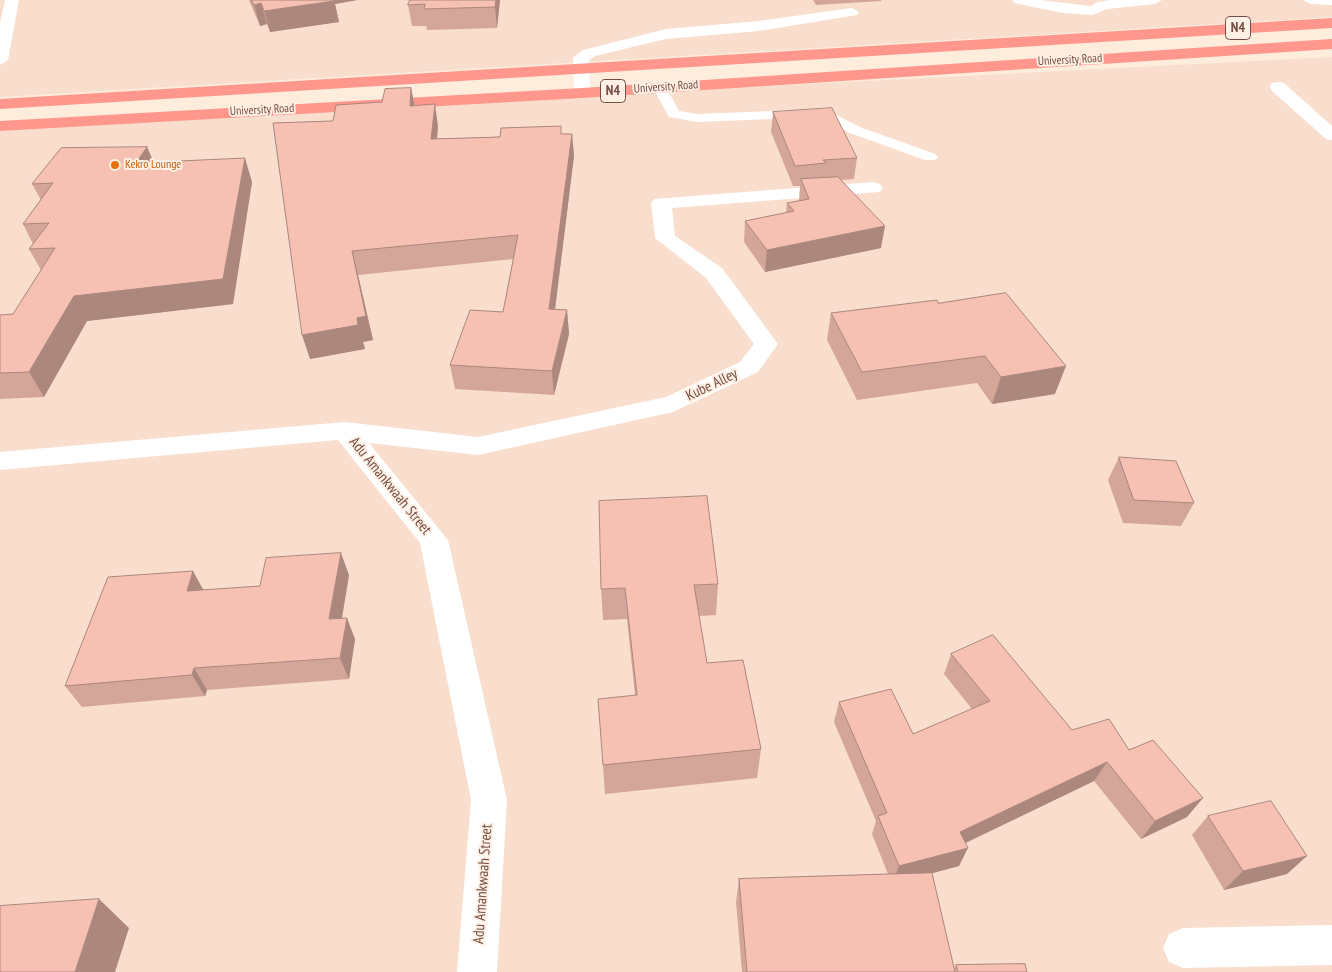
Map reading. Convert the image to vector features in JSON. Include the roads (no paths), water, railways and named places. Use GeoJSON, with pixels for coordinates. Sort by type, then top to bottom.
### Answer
{"type":"FeatureCollection","features":[{"type":"Feature","properties":{"kind":"highway","name":"University Road"},"geometry":{"type":"LineString","coordinates":[[0,104],[1332,23]]}},
{"type":"Feature","properties":{"kind":"highway","name":"University Road"},"geometry":{"type":"LineString","coordinates":[[0,126],[464,98],[582,93],[1332,44]]}},
{"type":"Feature","properties":{"kind":"street"},"geometry":{"type":"LineString","coordinates":[[0,60],[12,0]]}},
{"type":"Feature","properties":{"kind":"street"},"geometry":{"type":"LineString","coordinates":[[1019,0],[1063,9],[1093,11],[1103,5],[1155,0]]}},
{"type":"Feature","properties":{"kind":"street"},"geometry":{"type":"LineString","coordinates":[[1310,0],[1332,1]]}},
{"type":"Feature","properties":{"kind":"street"},"geometry":{"type":"LineString","coordinates":[[582,93],[580,69],[583,55],[666,34],[759,26],[852,12]]}},
{"type":"Feature","properties":{"kind":"street"},"geometry":{"type":"LineString","coordinates":[[1278,87],[1332,135]]}},
{"type":"Feature","properties":{"kind":"street","name":"Kube Alley"},"geometry":{"type":"LineString","coordinates":[[346,431],[478,446],[673,404],[749,367],[766,344],[714,273],[665,238],[660,203],[874,188]]}},
{"type":"Feature","properties":{"kind":"street","name":"Adu Amankwaah Street"},"geometry":{"type":"LineString","coordinates":[[0,461],[346,431],[434,540],[489,800],[477,972]]}},
{"type":"Feature","properties":{"kind":"street"},"geometry":{"type":"LineString","coordinates":[[1183,948],[1332,945]]}},
{"type":"Feature","properties":{"kind":"lane"},"geometry":{"type":"LineString","coordinates":[[660,88],[674,114],[697,118],[798,114],[834,118],[855,130],[930,157]]}},
{"type":"Feature","properties":{"kind":"place","name":"Kekro Lounge"},"geometry":{"type":"Point","coordinates":[115,165]}}]}
